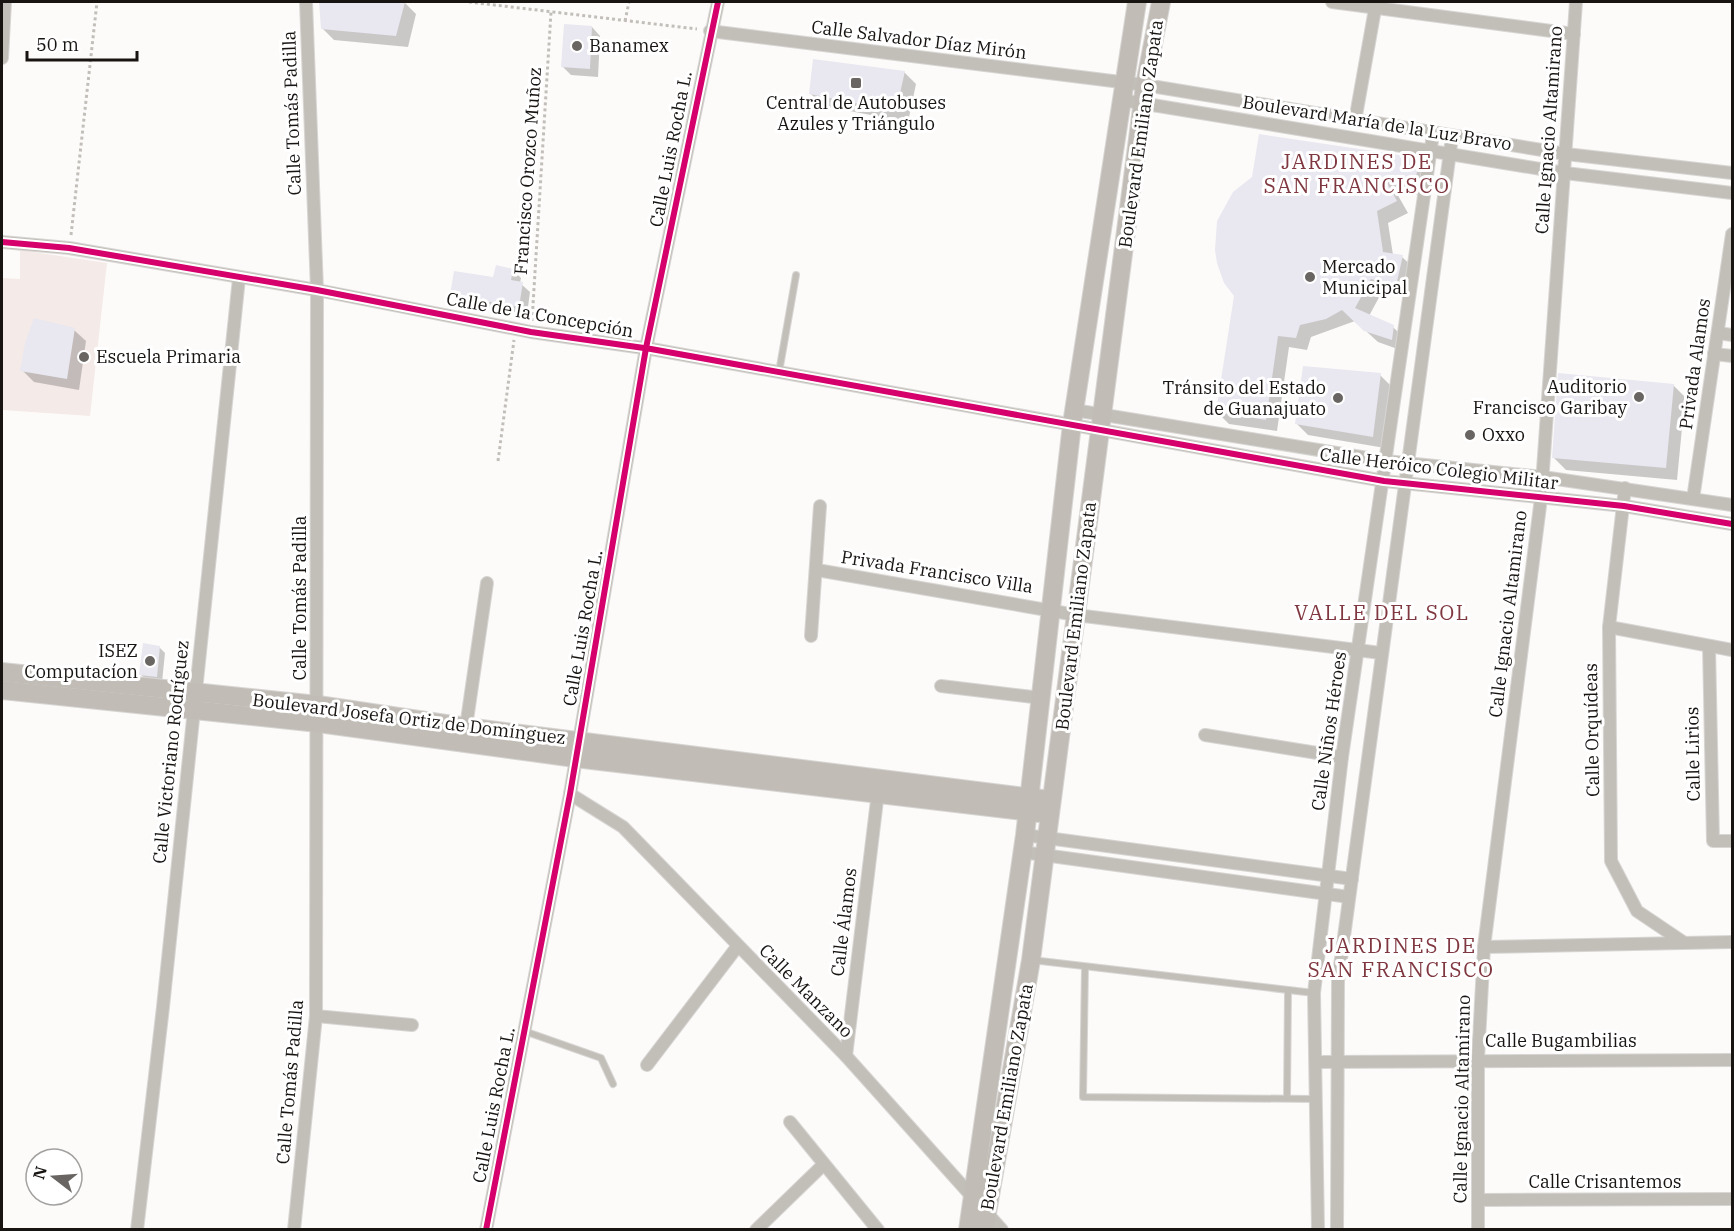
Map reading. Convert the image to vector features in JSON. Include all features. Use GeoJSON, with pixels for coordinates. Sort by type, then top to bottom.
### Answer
{"type":"FeatureCollection","features":[{"type":"Feature","properties":{"kind":"street"},"geometry":{"type":"LineString","coordinates":[[2,58],[5,2]]}},
{"type":"Feature","properties":{"kind":"street","name":"Calle Tomás Padilla"},"geometry":{"type":"LineString","coordinates":[[294,1230],[316,1016],[317,290],[306,2]]}},
{"type":"Feature","properties":{"kind":"street","name":"Calle Luis Rocha L."},"geometry":{"type":"LineString","coordinates":[[486,1230],[570,794],[646,348],[710,31],[718,2]]}},
{"type":"Feature","properties":{"kind":"street","name":"Boulevard Emiliano Zapata"},"geometry":{"type":"LineString","coordinates":[[968,1230],[1024,844],[1073,417],[1137,2]]}},
{"type":"Feature","properties":{"kind":"street","name":"Boulevard Emiliano Zapata"},"geometry":{"type":"LineString","coordinates":[[985,1221],[1031,960],[1144,94],[1161,2]]}},
{"type":"Feature","properties":{"kind":"street"},"geometry":{"type":"LineString","coordinates":[[1332,2],[1574,34]]}},
{"type":"Feature","properties":{"kind":"street","name":"Calle Ignacio Altamirano"},"geometry":{"type":"LineString","coordinates":[[1478,1230],[1478,1059],[1484,947],[1541,498],[1576,2]]}},
{"type":"Feature","properties":{"kind":"street"},"geometry":{"type":"LineString","coordinates":[[1355,121],[1376,9]]}},
{"type":"Feature","properties":{"kind":"street","name":"Calle Salvador Díaz Mirón"},"geometry":{"type":"LineString","coordinates":[[710,31],[1123,92]]}},
{"type":"Feature","properties":{"kind":"street","name":"Boulevard María de la Luz Bravo"},"geometry":{"type":"LineString","coordinates":[[1123,92],[1355,121],[1566,154],[1732,173]]}},
{"type":"Feature","properties":{"kind":"street","name":"Boulevard María de la Luz Bravo"},"geometry":{"type":"LineString","coordinates":[[1123,92],[1144,94],[1431,150],[1564,173],[1732,193]]}},
{"type":"Feature","properties":{"kind":"street","name":"Calle Niños Héroes"},"geometry":{"type":"LineString","coordinates":[[1318,1230],[1318,1099],[1314,993],[1342,758],[1433,134]]}},
{"type":"Feature","properties":{"kind":"street"},"geometry":{"type":"LineString","coordinates":[[1337,1230],[1338,981],[1381,653],[1407,484],[1452,136]]}},
{"type":"Feature","properties":{"kind":"street","name":"Privada Alamos"},"geometry":{"type":"LineString","coordinates":[[1693,499],[1732,234]]}},
{"type":"Feature","properties":{"kind":"street","name":"Calle de la Concepción"},"geometry":{"type":"LineString","coordinates":[[2,242],[69,248],[317,290],[531,332],[646,348],[779,372],[1073,417]]}},
{"type":"Feature","properties":{"kind":"street","name":"Calle Victoriano Rodríguez"},"geometry":{"type":"LineString","coordinates":[[137,1230],[239,278]]}},
{"type":"Feature","properties":{"kind":"street"},"geometry":{"type":"LineString","coordinates":[[1718,333],[1732,335]]}},
{"type":"Feature","properties":{"kind":"street"},"geometry":{"type":"LineString","coordinates":[[1714,354],[1732,356]]}},
{"type":"Feature","properties":{"kind":"street","name":"Calle Heróico Colegio Militar"},"geometry":{"type":"LineString","coordinates":[[1073,417],[1384,481],[1623,506],[1732,524]]}},
{"type":"Feature","properties":{"kind":"street","name":"Calle Heróico Colegio Militar"},"geometry":{"type":"LineString","coordinates":[[1101,422],[1409,464],[1543,477],[1732,505]]}},
{"type":"Feature","properties":{"kind":"street","name":"Calle Orquídeas"},"geometry":{"type":"LineString","coordinates":[[1625,488],[1608,627],[1611,861],[1637,911],[1683,942]]}},
{"type":"Feature","properties":{"kind":"street","name":"Privada Francisco Villa"},"geometry":{"type":"LineString","coordinates":[[810,636],[817,570],[820,506]]}},
{"type":"Feature","properties":{"kind":"street","name":"Privada Francisco Villa"},"geometry":{"type":"LineString","coordinates":[[817,570],[1052,609],[1076,615],[1358,652],[1381,653]]}},
{"type":"Feature","properties":{"kind":"street"},"geometry":{"type":"LineString","coordinates":[[466,727],[487,583]]}},
{"type":"Feature","properties":{"kind":"street"},"geometry":{"type":"LineString","coordinates":[[1608,627],[1732,650]]}},
{"type":"Feature","properties":{"kind":"street","name":"Calle Lirios"},"geometry":{"type":"LineString","coordinates":[[1708,646],[1713,841],[1732,841]]}},
{"type":"Feature","properties":{"kind":"street","name":"Boulevard Josefa Ortiz de Domínguez"},"geometry":{"type":"LineString","coordinates":[[2,672],[195,701],[466,727],[577,750],[1029,804]]}},
{"type":"Feature","properties":{"kind":"street"},"geometry":{"type":"LineString","coordinates":[[941,686],[1041,698]]}},
{"type":"Feature","properties":{"kind":"street","name":"Boulevard Josefa Ortiz de Domínguez"},"geometry":{"type":"LineString","coordinates":[[2,690],[195,701]]}},
{"type":"Feature","properties":{"kind":"street","name":"Boulevard Josefa Ortiz de Domínguez"},"geometry":{"type":"LineString","coordinates":[[318,714],[878,792],[1029,804]]}},
{"type":"Feature","properties":{"kind":"street"},"geometry":{"type":"LineString","coordinates":[[1205,735],[1342,758]]}},
{"type":"Feature","properties":{"kind":"street","name":"Calle Álamos"},"geometry":{"type":"LineString","coordinates":[[846,1056],[878,792]]}},
{"type":"Feature","properties":{"kind":"street","name":"Calle Manzano"},"geometry":{"type":"LineString","coordinates":[[570,794],[623,827],[737,947],[846,1056],[972,1198],[985,1221],[1002,1230]]}},
{"type":"Feature","properties":{"kind":"street"},"geometry":{"type":"LineString","coordinates":[[1029,804],[1052,807]]}},
{"type":"Feature","properties":{"kind":"street"},"geometry":{"type":"LineString","coordinates":[[1024,844],[1352,879]]}},
{"type":"Feature","properties":{"kind":"street"},"geometry":{"type":"LineString","coordinates":[[1047,847],[1350,897]]}},
{"type":"Feature","properties":{"kind":"street"},"geometry":{"type":"LineString","coordinates":[[1484,947],[1732,942]]}},
{"type":"Feature","properties":{"kind":"street"},"geometry":{"type":"LineString","coordinates":[[647,1065],[737,947]]}},
{"type":"Feature","properties":{"kind":"street"},"geometry":{"type":"LineString","coordinates":[[316,1016],[412,1025]]}},
{"type":"Feature","properties":{"kind":"street","name":"Calle Bugambilias"},"geometry":{"type":"LineString","coordinates":[[1317,1062],[1478,1059],[1732,1060]]}},
{"type":"Feature","properties":{"kind":"street"},"geometry":{"type":"LineString","coordinates":[[790,1122],[878,1230]]}},
{"type":"Feature","properties":{"kind":"street"},"geometry":{"type":"LineString","coordinates":[[756,1230],[823,1165]]}},
{"type":"Feature","properties":{"kind":"street","name":"Calle Crisantemos"},"geometry":{"type":"LineString","coordinates":[[1478,1200],[1732,1199]]}},
{"type":"Feature","properties":{"kind":"lane"},"geometry":{"type":"LineString","coordinates":[[779,372],[796,275]]}},
{"type":"Feature","properties":{"kind":"lane"},"geometry":{"type":"LineString","coordinates":[[1031,960],[1314,993]]}},
{"type":"Feature","properties":{"kind":"lane"},"geometry":{"type":"LineString","coordinates":[[1085,967],[1083,1096],[1318,1099]]}},
{"type":"Feature","properties":{"kind":"lane"},"geometry":{"type":"LineString","coordinates":[[1287,1098],[1288,990]]}},
{"type":"Feature","properties":{"kind":"lane"},"geometry":{"type":"LineString","coordinates":[[523,1031],[601,1058],[613,1084]]}},
{"type":"Feature","properties":{"kind":"path"},"geometry":{"type":"LineString","coordinates":[[69,248],[96,2]]}},
{"type":"Feature","properties":{"kind":"path"},"geometry":{"type":"LineString","coordinates":[[470,2],[710,31]]}},
{"type":"Feature","properties":{"kind":"path"},"geometry":{"type":"LineString","coordinates":[[625,21],[628,2]]}},
{"type":"Feature","properties":{"kind":"path"},"geometry":{"type":"LineString","coordinates":[[498,461],[516,329]]}},
{"type":"Feature","properties":{"kind":"shaded area"},"geometry":{"type":"Polygon","coordinates":[[[20,250],[107,263],[90,416],[2,410],[2,278],[20,279],[20,250]]]}},
{"type":"Feature","properties":{"kind":"building"},"geometry":{"type":"Polygon","coordinates":[[[319,2],[405,2],[396,36],[321,29],[319,2]]]}},
{"type":"Feature","properties":{"kind":"building","name":"Banamex"},"geometry":{"type":"Polygon","coordinates":[[[564,24],[592,26],[590,69],[561,67],[564,24]]]}},
{"type":"Feature","properties":{"kind":"building","name":"Central de Autobuses Azules y Triángulo"},"geometry":{"type":"Polygon","coordinates":[[[813,59],[905,71],[896,111],[809,94],[813,59]]]}},
{"type":"Feature","properties":{"kind":"building","name":"Mercado Municipal"},"geometry":{"type":"Polygon","coordinates":[[[1259,134],[1420,158],[1414,185],[1386,181],[1397,201],[1377,211],[1383,252],[1403,255],[1396,286],[1371,279],[1355,308],[1394,325],[1392,340],[1364,331],[1342,310],[1326,319],[1300,325],[1296,338],[1278,336],[1266,420],[1216,412],[1234,296],[1224,283],[1217,263],[1215,250],[1217,221],[1233,192],[1252,177],[1259,134]]]}},
{"type":"Feature","properties":{"kind":"building"},"geometry":{"type":"Polygon","coordinates":[[[496,265],[513,269],[511,280],[523,282],[519,307],[450,295],[454,271],[493,277],[496,265]]]}},
{"type":"Feature","properties":{"kind":"building"},"geometry":{"type":"Polygon","coordinates":[[[34,318],[75,328],[67,379],[20,371],[25,343],[34,318]]]}},
{"type":"Feature","properties":{"kind":"building","name":"Tránsito del Estado de Guanajuato"},"geometry":{"type":"Polygon","coordinates":[[[1303,366],[1381,373],[1373,437],[1295,424],[1303,366]]]}},
{"type":"Feature","properties":{"kind":"building"},"geometry":{"type":"Polygon","coordinates":[[[1558,373],[1674,384],[1666,468],[1552,458],[1558,373]]]}},
{"type":"Feature","properties":{"kind":"building","name":"ISEZ Computacíon"},"geometry":{"type":"Polygon","coordinates":[[[143,643],[160,646],[157,677],[139,675],[143,643]]]}},
{"type":"Feature","properties":{"kind":"cycle path"},"geometry":{"type":"LineString","coordinates":[[486,1230],[570,794],[646,348],[718,2]]}},
{"type":"Feature","properties":{"kind":"cycle path"},"geometry":{"type":"LineString","coordinates":[[2,242],[69,248],[317,290],[531,332],[651,349],[1384,481],[1624,506],[1732,524]]}},
{"type":"Feature","properties":{"kind":"place","name":"Banamex"},"geometry":{"type":"Point","coordinates":[577,46]}},
{"type":"Feature","properties":{"kind":"place","name":"Central de Autobuses Azules y Triángulo"},"geometry":{"type":"Point","coordinates":[856,83]}},
{"type":"Feature","properties":{"kind":"place","name":"Mercado Municipal"},"geometry":{"type":"Point","coordinates":[1310,277]}},
{"type":"Feature","properties":{"kind":"place","name":"Escuela Primaria"},"geometry":{"type":"Point","coordinates":[84,357]}},
{"type":"Feature","properties":{"kind":"place","name":"Auditorio Francisco Garibay"},"geometry":{"type":"Point","coordinates":[1639,397]}},
{"type":"Feature","properties":{"kind":"place","name":"Tránsito del Estado de Guanajuato"},"geometry":{"type":"Point","coordinates":[1338,398]}},
{"type":"Feature","properties":{"kind":"place","name":"Oxxo"},"geometry":{"type":"Point","coordinates":[1470,435]}},
{"type":"Feature","properties":{"kind":"place","name":"ISEZ Computacíon"},"geometry":{"type":"Point","coordinates":[150,661]}},
{"type":"Feature","properties":{"kind":"district","name":"JARDINES DE SAN FRANCISCO"},"geometry":{"type":"Point","coordinates":[1357,174]}},
{"type":"Feature","properties":{"kind":"district","name":"VALLE DEL SOL"},"geometry":{"type":"Point","coordinates":[1382,613]}},
{"type":"Feature","properties":{"kind":"district","name":"JARDINES DE SAN FRANCISCO"},"geometry":{"type":"Point","coordinates":[1401,958]}}]}
